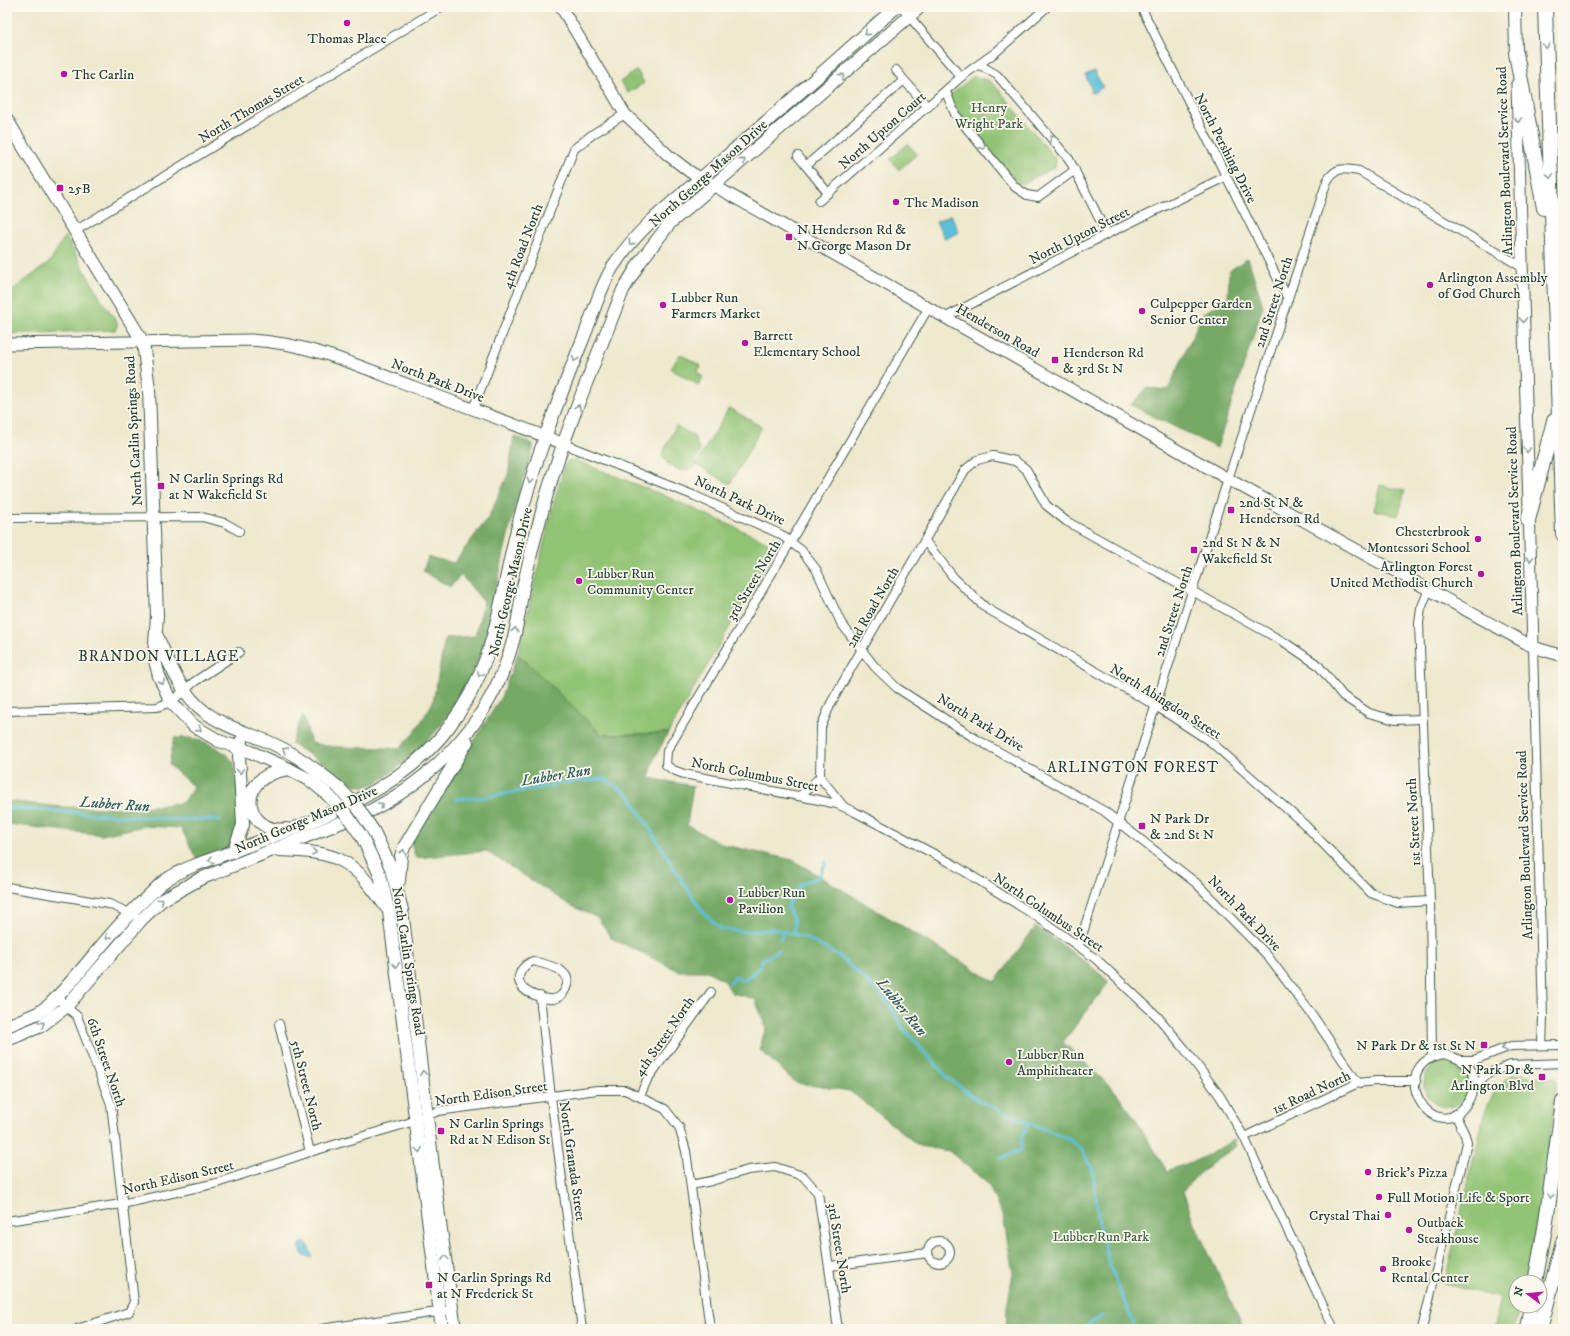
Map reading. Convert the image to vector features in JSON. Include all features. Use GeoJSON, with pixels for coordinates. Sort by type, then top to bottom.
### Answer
{"type":"FeatureCollection","features":[{"type":"Feature","properties":{"kind":"highway"},"geometry":{"type":"LineString","coordinates":[[1545,7],[1552,255],[1563,534]]}},
{"type":"Feature","properties":{"kind":"highway"},"geometry":{"type":"LineString","coordinates":[[1516,53],[1552,255]]}},
{"type":"Feature","properties":{"kind":"highway"},"geometry":{"type":"LineString","coordinates":[[1528,520],[1558,403]]}},
{"type":"Feature","properties":{"kind":"highway"},"geometry":{"type":"LineString","coordinates":[[1536,1274],[1545,1228],[1563,1102]]}},
{"type":"Feature","properties":{"kind":"highway"},"geometry":{"type":"LineString","coordinates":[[1540,1329],[1563,1242]]}},
{"type":"Feature","properties":{"kind":"highway"},"geometry":{"type":"LineString","coordinates":[[1527,1329],[1530,1314]]}},
{"type":"Feature","properties":{"kind":"main road","name":"North George Mason Drive"},"geometry":{"type":"LineString","coordinates":[[7,1026],[38,1013],[58,997],[130,912],[166,880],[297,827],[372,793],[396,779],[435,744],[462,708],[476,685],[488,656],[497,627],[525,497],[545,436],[611,271],[637,235],[665,207],[896,7]]}},
{"type":"Feature","properties":{"kind":"main road","name":"North George Mason Drive"},"geometry":{"type":"LineString","coordinates":[[7,1040],[41,1026],[66,1007],[141,920],[162,900],[181,888],[372,810],[396,797],[438,765],[455,748],[479,717],[502,674],[514,640],[535,538],[552,478],[624,290],[640,262],[670,223],[920,7]]}},
{"type":"Feature","properties":{"kind":"main road","name":"Arlington Boulevard Service Road"},"geometry":{"type":"LineString","coordinates":[[1514,7],[1516,53]]}},
{"type":"Feature","properties":{"kind":"main road","name":"North Carlin Springs Road"},"geometry":{"type":"LineString","coordinates":[[7,120],[143,342],[149,389],[157,635],[154,657],[159,676],[171,702],[194,726],[219,741],[240,748],[289,769],[310,780],[327,794],[346,814],[362,837],[380,876],[389,912],[442,1329]]}},
{"type":"Feature","properties":{"kind":"main road","name":"North Carlin Springs Road"},"geometry":{"type":"LineString","coordinates":[[157,635],[172,670],[184,690],[204,712],[226,725],[283,748],[304,761],[339,788],[358,808],[374,832],[391,868],[398,891],[408,949],[455,1329]]}},
{"type":"Feature","properties":{"kind":"main road"},"geometry":{"type":"LineString","coordinates":[[398,891],[399,867],[404,847],[455,763],[479,717]]}},
{"type":"Feature","properties":{"kind":"main road"},"geometry":{"type":"LineString","coordinates":[[233,852],[243,825],[240,748],[244,732]]}},
{"type":"Feature","properties":{"kind":"main road"},"geometry":{"type":"LineString","coordinates":[[289,769],[275,771],[255,784],[251,793],[250,803],[252,811],[256,817],[269,828],[278,830],[297,827]]}},
{"type":"Feature","properties":{"kind":"main road"},"geometry":{"type":"LineString","coordinates":[[276,850],[321,852],[343,861],[359,872],[389,912]]}},
{"type":"Feature","properties":{"kind":"street","name":"North Thomas Street"},"geometry":{"type":"LineString","coordinates":[[75,231],[441,7]]}},
{"type":"Feature","properties":{"kind":"street","name":"Henderson Road"},"geometry":{"type":"LineString","coordinates":[[561,7],[625,114],[668,155],[700,178],[929,307],[1228,479],[1533,647],[1563,656]]}},
{"type":"Feature","properties":{"kind":"street"},"geometry":{"type":"LineString","coordinates":[[901,7],[961,77],[980,65],[1047,7]]}},
{"type":"Feature","properties":{"kind":"street","name":"North Pershing Drive"},"geometry":{"type":"LineString","coordinates":[[1141,7],[1225,177],[1288,299]]}},
{"type":"Feature","properties":{"kind":"street","name":"Arlington Boulevard Service Road"},"geometry":{"type":"LineString","coordinates":[[1516,53],[1528,520],[1533,647],[1543,1034],[1542,1045]]}},
{"type":"Feature","properties":{"kind":"street"},"geometry":{"type":"LineString","coordinates":[[980,65],[997,75],[1069,159],[1107,234]]}},
{"type":"Feature","properties":{"kind":"street"},"geometry":{"type":"LineString","coordinates":[[896,70],[928,107]]}},
{"type":"Feature","properties":{"kind":"street","name":"North Upton Court"},"geometry":{"type":"LineString","coordinates":[[819,201],[946,92],[961,77]]}},
{"type":"Feature","properties":{"kind":"street"},"geometry":{"type":"LineString","coordinates":[[806,166],[904,80]]}},
{"type":"Feature","properties":{"kind":"street"},"geometry":{"type":"LineString","coordinates":[[946,92],[955,114],[1016,187],[1027,195],[1038,197],[1068,173],[1075,170]]}},
{"type":"Feature","properties":{"kind":"street","name":"4th Road North"},"geometry":{"type":"LineString","coordinates":[[473,409],[574,149],[593,134],[625,114]]}},
{"type":"Feature","properties":{"kind":"street"},"geometry":{"type":"LineString","coordinates":[[798,156],[828,193]]}},
{"type":"Feature","properties":{"kind":"street","name":"2nd Street North"},"geometry":{"type":"LineString","coordinates":[[1079,945],[1119,824],[1228,479],[1327,181],[1333,172],[1344,168],[1358,171],[1522,267]]}},
{"type":"Feature","properties":{"kind":"street","name":"North Upton Street"},"geometry":{"type":"LineString","coordinates":[[946,317],[1107,234],[1225,177]]}},
{"type":"Feature","properties":{"kind":"street","name":"3rd Street North"},"geometry":{"type":"LineString","coordinates":[[666,765],[667,750],[929,307]]}},
{"type":"Feature","properties":{"kind":"street","name":"North Park Drive"},"geometry":{"type":"LineString","coordinates":[[7,344],[251,340],[305,347],[545,436],[696,496],[780,534],[801,550],[816,569],[841,623],[875,667],[897,688],[976,739],[1104,811],[1196,883],[1266,954],[1313,1016],[1358,1083]]}},
{"type":"Feature","properties":{"kind":"street","name":"2nd Road North"},"geometry":{"type":"LineString","coordinates":[[820,777],[821,727],[831,703],[965,470],[976,460],[993,456],[1015,461],[1026,470],[1046,505],[1066,522],[1193,592]]}},
{"type":"Feature","properties":{"kind":"street"},"geometry":{"type":"LineString","coordinates":[[7,518],[202,517],[225,522],[240,531]]}},
{"type":"Feature","properties":{"kind":"street","name":"North Abingdon Street"},"geometry":{"type":"LineString","coordinates":[[925,541],[954,578],[986,608],[1156,706],[1211,742],[1304,824],[1371,894],[1398,903],[1430,901]]}},
{"type":"Feature","properties":{"kind":"street","name":"1st Street North"},"geometry":{"type":"LineString","coordinates":[[1429,589],[1419,617],[1421,719],[1430,901],[1432,1056]]}},
{"type":"Feature","properties":{"kind":"street"},"geometry":{"type":"LineString","coordinates":[[1193,592],[1284,642],[1318,665],[1343,696],[1369,714],[1395,720],[1421,719]]}},
{"type":"Feature","properties":{"kind":"street"},"geometry":{"type":"LineString","coordinates":[[7,711],[150,709],[171,702],[184,690],[239,652]]}},
{"type":"Feature","properties":{"kind":"street","name":"North Columbus Street"},"geometry":{"type":"LineString","coordinates":[[666,765],[673,770],[684,774],[800,796],[844,807],[951,863],[1036,916],[1079,945],[1157,1016],[1184,1048],[1220,1096],[1244,1137],[1334,1329]]}},
{"type":"Feature","properties":{"kind":"street"},"geometry":{"type":"LineString","coordinates":[[800,796],[820,777],[844,807]]}},
{"type":"Feature","properties":{"kind":"street"},"geometry":{"type":"LineString","coordinates":[[7,886],[109,904],[130,912],[141,920]]}},
{"type":"Feature","properties":{"kind":"street"},"geometry":{"type":"LineString","coordinates":[[533,961],[562,970],[567,977],[567,985],[564,992],[558,998],[551,999],[540,996],[530,993],[522,987],[519,978],[521,971],[526,964],[533,961]]}},
{"type":"Feature","properties":{"kind":"street","name":"4th Street North"},"geometry":{"type":"LineString","coordinates":[[640,1096],[647,1080],[711,992]]}},
{"type":"Feature","properties":{"kind":"street","name":"North Granada Street"},"geometry":{"type":"LineString","coordinates":[[540,996],[551,1097],[582,1329]]}},
{"type":"Feature","properties":{"kind":"street","name":"6th Street North"},"geometry":{"type":"LineString","coordinates":[[58,997],[66,1007],[78,1016],[111,1104],[134,1302],[129,1312],[77,1329]]}},
{"type":"Feature","properties":{"kind":"street","name":"5th Street North"},"geometry":{"type":"LineString","coordinates":[[278,1024],[310,1152]]}},
{"type":"Feature","properties":{"kind":"street"},"geometry":{"type":"LineString","coordinates":[[1563,1045],[1511,1046],[1478,1059],[1462,1060],[1444,1054],[1432,1056],[1424,1061],[1418,1070],[1416,1081],[1418,1100],[1424,1108],[1432,1114],[1442,1117],[1454,1114],[1465,1106],[1475,1086],[1489,1073],[1511,1064],[1563,1063]]}},
{"type":"Feature","properties":{"kind":"street"},"geometry":{"type":"LineString","coordinates":[[1462,1060],[1469,1067],[1474,1076],[1475,1086]]}},
{"type":"Feature","properties":{"kind":"street","name":"1st Road North"},"geometry":{"type":"LineString","coordinates":[[1244,1137],[1358,1083],[1376,1081],[1416,1081]]}},
{"type":"Feature","properties":{"kind":"street","name":"North Edison Street"},"geometry":{"type":"LineString","coordinates":[[7,1221],[122,1204],[217,1183],[310,1152],[416,1120],[438,1111],[597,1090],[626,1090],[665,1109],[679,1127],[686,1151],[710,1329]]}},
{"type":"Feature","properties":{"kind":"street"},"geometry":{"type":"LineString","coordinates":[[1422,1329],[1467,1143],[1465,1135],[1454,1114]]}},
{"type":"Feature","properties":{"kind":"street","name":"3rd Street North"},"geometry":{"type":"LineString","coordinates":[[691,1185],[711,1181],[748,1170],[775,1167],[803,1176],[818,1193],[830,1266],[838,1329]]}},
{"type":"Feature","properties":{"kind":"street"},"geometry":{"type":"LineString","coordinates":[[830,1266],[928,1253]]}},
{"type":"Feature","properties":{"kind":"street"},"geometry":{"type":"LineString","coordinates":[[321,1329],[453,1310]]}},
{"type":"Feature","properties":{"kind":"green space"},"geometry":{"type":"Polygon","coordinates":[[[637,70],[644,83],[628,93],[620,82],[637,70]]]}},
{"type":"Feature","properties":{"kind":"green space","name":"Henry Wright Park"},"geometry":{"type":"Polygon","coordinates":[[[974,76],[990,81],[1000,91],[1056,160],[1055,167],[1022,184],[1016,183],[950,107],[950,95],[974,76]]]}},
{"type":"Feature","properties":{"kind":"green space"},"geometry":{"type":"Polygon","coordinates":[[[908,144],[917,154],[899,170],[890,159],[908,144]]]}},
{"type":"Feature","properties":{"kind":"green space"},"geometry":{"type":"Polygon","coordinates":[[[65,236],[101,299],[117,322],[117,327],[115,330],[7,334],[7,294],[50,262],[65,236]]]}},
{"type":"Feature","properties":{"kind":"green space"},"geometry":{"type":"Polygon","coordinates":[[[1248,258],[1263,306],[1217,448],[1131,405],[1147,388],[1168,390],[1203,313],[1228,299],[1229,271],[1248,258]]]}},
{"type":"Feature","properties":{"kind":"green space"},"geometry":{"type":"Polygon","coordinates":[[[680,354],[701,366],[697,373],[703,377],[698,385],[671,369],[680,354]]]}},
{"type":"Feature","properties":{"kind":"green space"},"geometry":{"type":"Polygon","coordinates":[[[729,408],[762,427],[730,484],[697,465],[694,468],[682,471],[668,464],[662,455],[676,426],[694,436],[700,452],[694,462],[697,463],[729,408]]]}},
{"type":"Feature","properties":{"kind":"green space"},"geometry":{"type":"Polygon","coordinates":[[[514,436],[533,444],[533,449],[509,530],[488,631],[474,670],[465,688],[443,723],[415,753],[391,773],[376,783],[361,786],[350,783],[291,744],[303,715],[311,743],[322,745],[398,749],[415,732],[433,702],[445,638],[475,636],[484,602],[461,575],[450,587],[423,571],[428,557],[454,563],[488,518],[508,475],[514,436]]]}},
{"type":"Feature","properties":{"kind":"green space"},"geometry":{"type":"Polygon","coordinates":[[[575,460],[663,495],[768,542],[772,547],[772,554],[668,733],[602,735],[518,654],[551,513],[564,467],[568,461],[575,460]]]}},
{"type":"Feature","properties":{"kind":"green space"},"geometry":{"type":"Polygon","coordinates":[[[1380,485],[1405,491],[1398,516],[1374,510],[1380,485]]]}},
{"type":"Feature","properties":{"kind":"green space","name":"Lubber Run Park"},"geometry":{"type":"Polygon","coordinates":[[[518,654],[602,735],[668,733],[654,759],[649,778],[693,786],[687,825],[724,845],[793,860],[995,982],[1036,926],[1092,967],[1109,982],[1063,1042],[1116,1092],[1135,1118],[1167,1171],[1202,1158],[1234,1140],[1236,1146],[1198,1174],[1183,1191],[1193,1220],[1244,1329],[1006,1329],[1007,1307],[1013,1273],[1003,1217],[988,1184],[949,1151],[919,1146],[850,1091],[796,1083],[759,1049],[766,1028],[755,999],[732,993],[724,980],[707,971],[679,971],[611,938],[598,918],[570,905],[486,851],[416,858],[411,844],[501,697],[518,654]]]}},
{"type":"Feature","properties":{"kind":"green space"},"geometry":{"type":"Polygon","coordinates":[[[174,738],[189,738],[205,742],[222,751],[234,763],[239,807],[238,830],[234,839],[225,849],[197,860],[181,828],[145,826],[102,835],[7,824],[7,801],[62,807],[132,808],[182,803],[194,787],[169,765],[174,738]]]}},
{"type":"Feature","properties":{"kind":"green space"},"geometry":{"type":"Polygon","coordinates":[[[1442,1061],[1452,1061],[1460,1065],[1466,1071],[1470,1079],[1470,1089],[1466,1097],[1460,1103],[1452,1107],[1442,1107],[1434,1103],[1428,1097],[1424,1089],[1424,1079],[1428,1071],[1434,1065],[1442,1061]]]}},
{"type":"Feature","properties":{"kind":"green space"},"geometry":{"type":"Polygon","coordinates":[[[1515,1074],[1557,1079],[1551,1130],[1535,1232],[1527,1274],[1508,1274],[1508,1314],[1517,1314],[1514,1329],[1493,1329],[1500,1298],[1444,1284],[1484,1115],[1495,1091],[1509,1077],[1515,1074]]]}},
{"type":"Feature","properties":{"kind":"water"},"geometry":{"type":"Polygon","coordinates":[[[1094,71],[1103,87],[1093,93],[1090,92],[1092,90],[1085,75],[1094,71]]]}},
{"type":"Feature","properties":{"kind":"water"},"geometry":{"type":"Polygon","coordinates":[[[951,215],[959,232],[945,239],[936,222],[951,215]]]}},
{"type":"Feature","properties":{"kind":"water"},"geometry":{"type":"Polygon","coordinates":[[[303,1242],[308,1244],[312,1256],[311,1258],[303,1255],[299,1246],[303,1242]]]}},
{"type":"Feature","properties":{"kind":"waterway","name":"Lubber Run"},"geometry":{"type":"LineString","coordinates":[[456,799],[488,797],[570,782],[605,779],[629,795],[703,912],[721,929],[749,932],[774,929],[804,937],[839,956],[879,992],[891,1007],[903,1028],[948,1078],[978,1100],[1005,1113],[1071,1140],[1082,1150],[1093,1171],[1099,1224],[1110,1267],[1136,1329]]}},
{"type":"Feature","properties":{"kind":"waterway","name":"Lubber Run"},"geometry":{"type":"LineString","coordinates":[[7,808],[170,819],[221,820]]}},
{"type":"Feature","properties":{"kind":"waterway"},"geometry":{"type":"LineString","coordinates":[[794,934],[794,921],[787,906],[801,884],[819,877],[826,862]]}},
{"type":"Feature","properties":{"kind":"waterway","name":"Lubber Run"},"geometry":{"type":"LineString","coordinates":[[781,939],[783,931]]}},
{"type":"Feature","properties":{"kind":"waterway"},"geometry":{"type":"LineString","coordinates":[[729,984],[735,977],[744,980],[760,967],[762,960],[778,950]]}},
{"type":"Feature","properties":{"kind":"waterway"},"geometry":{"type":"LineString","coordinates":[[1001,1158],[1021,1150],[1022,1136],[1030,1122]]}},
{"type":"Feature","properties":{"kind":"waterway"},"geometry":{"type":"LineString","coordinates":[[1085,1329],[1087,1325],[1102,1316]]}},
{"type":"Feature","properties":{"kind":"place","name":"Thomas Place"},"geometry":{"type":"Point","coordinates":[347,23]}},
{"type":"Feature","properties":{"kind":"place","name":"The Carlin"},"geometry":{"type":"Point","coordinates":[64,74]}},
{"type":"Feature","properties":{"kind":"place","name":"25B"},"geometry":{"type":"Point","coordinates":[60,188]}},
{"type":"Feature","properties":{"kind":"place","name":"The Madison"},"geometry":{"type":"Point","coordinates":[896,202]}},
{"type":"Feature","properties":{"kind":"place","name":"N Henderson Rd & N George Mason Dr"},"geometry":{"type":"Point","coordinates":[789,237]}},
{"type":"Feature","properties":{"kind":"place","name":"Arlington Assembly of God Church"},"geometry":{"type":"Point","coordinates":[1430,285]}},
{"type":"Feature","properties":{"kind":"place","name":"Lubber Run Farmers Market"},"geometry":{"type":"Point","coordinates":[663,305]}},
{"type":"Feature","properties":{"kind":"place","name":"Culpepper Garden Senior Center"},"geometry":{"type":"Point","coordinates":[1142,311]}},
{"type":"Feature","properties":{"kind":"place","name":"Barrett Elementary School"},"geometry":{"type":"Point","coordinates":[745,343]}},
{"type":"Feature","properties":{"kind":"place","name":"Henderson Rd & 3rd St N"},"geometry":{"type":"Point","coordinates":[1055,360]}},
{"type":"Feature","properties":{"kind":"place","name":"N Carlin Springs Rd at N Wakefield St"},"geometry":{"type":"Point","coordinates":[161,486]}},
{"type":"Feature","properties":{"kind":"place","name":"2nd St N & Henderson Rd"},"geometry":{"type":"Point","coordinates":[1231,510]}},
{"type":"Feature","properties":{"kind":"place","name":"Chesterbrook Montessori School"},"geometry":{"type":"Point","coordinates":[1478,539]}},
{"type":"Feature","properties":{"kind":"place","name":"2nd St N & N Wakefield St"},"geometry":{"type":"Point","coordinates":[1194,550]}},
{"type":"Feature","properties":{"kind":"place","name":"Arlington Forest United Methodist Church"},"geometry":{"type":"Point","coordinates":[1481,574]}},
{"type":"Feature","properties":{"kind":"place","name":"Lubber Run Community Center"},"geometry":{"type":"Point","coordinates":[579,581]}},
{"type":"Feature","properties":{"kind":"place","name":"N Park Dr & 2nd St N"},"geometry":{"type":"Point","coordinates":[1142,826]}},
{"type":"Feature","properties":{"kind":"place","name":"Lubber Run Pavilion"},"geometry":{"type":"Point","coordinates":[730,900]}},
{"type":"Feature","properties":{"kind":"place","name":"N Park Dr & 1st St N"},"geometry":{"type":"Point","coordinates":[1484,1045]}},
{"type":"Feature","properties":{"kind":"place","name":"Lubber Run Amphitheater"},"geometry":{"type":"Point","coordinates":[1009,1062]}},
{"type":"Feature","properties":{"kind":"place","name":"N Park Dr & Arlington Blvd"},"geometry":{"type":"Point","coordinates":[1542,1077]}},
{"type":"Feature","properties":{"kind":"place","name":"N Carlin Springs Rd at N Edison St"},"geometry":{"type":"Point","coordinates":[441,1131]}},
{"type":"Feature","properties":{"kind":"place","name":"Brick's Pizza"},"geometry":{"type":"Point","coordinates":[1368,1172]}},
{"type":"Feature","properties":{"kind":"place","name":"Full Motion Life & Sport"},"geometry":{"type":"Point","coordinates":[1379,1197]}},
{"type":"Feature","properties":{"kind":"place","name":"Crystal Thai"},"geometry":{"type":"Point","coordinates":[1388,1215]}},
{"type":"Feature","properties":{"kind":"place","name":"Outback Steakhouse"},"geometry":{"type":"Point","coordinates":[1409,1230]}},
{"type":"Feature","properties":{"kind":"place","name":"Brooke Rental Center"},"geometry":{"type":"Point","coordinates":[1383,1269]}},
{"type":"Feature","properties":{"kind":"place","name":"N Carlin Springs Rd at N Frederick St"},"geometry":{"type":"Point","coordinates":[429,1285]}},
{"type":"Feature","properties":{"kind":"district","name":"BRANDON VILLAGE"},"geometry":{"type":"Point","coordinates":[159,656]}},
{"type":"Feature","properties":{"kind":"district","name":"ARLINGTON FOREST"},"geometry":{"type":"Point","coordinates":[1133,767]}}]}
